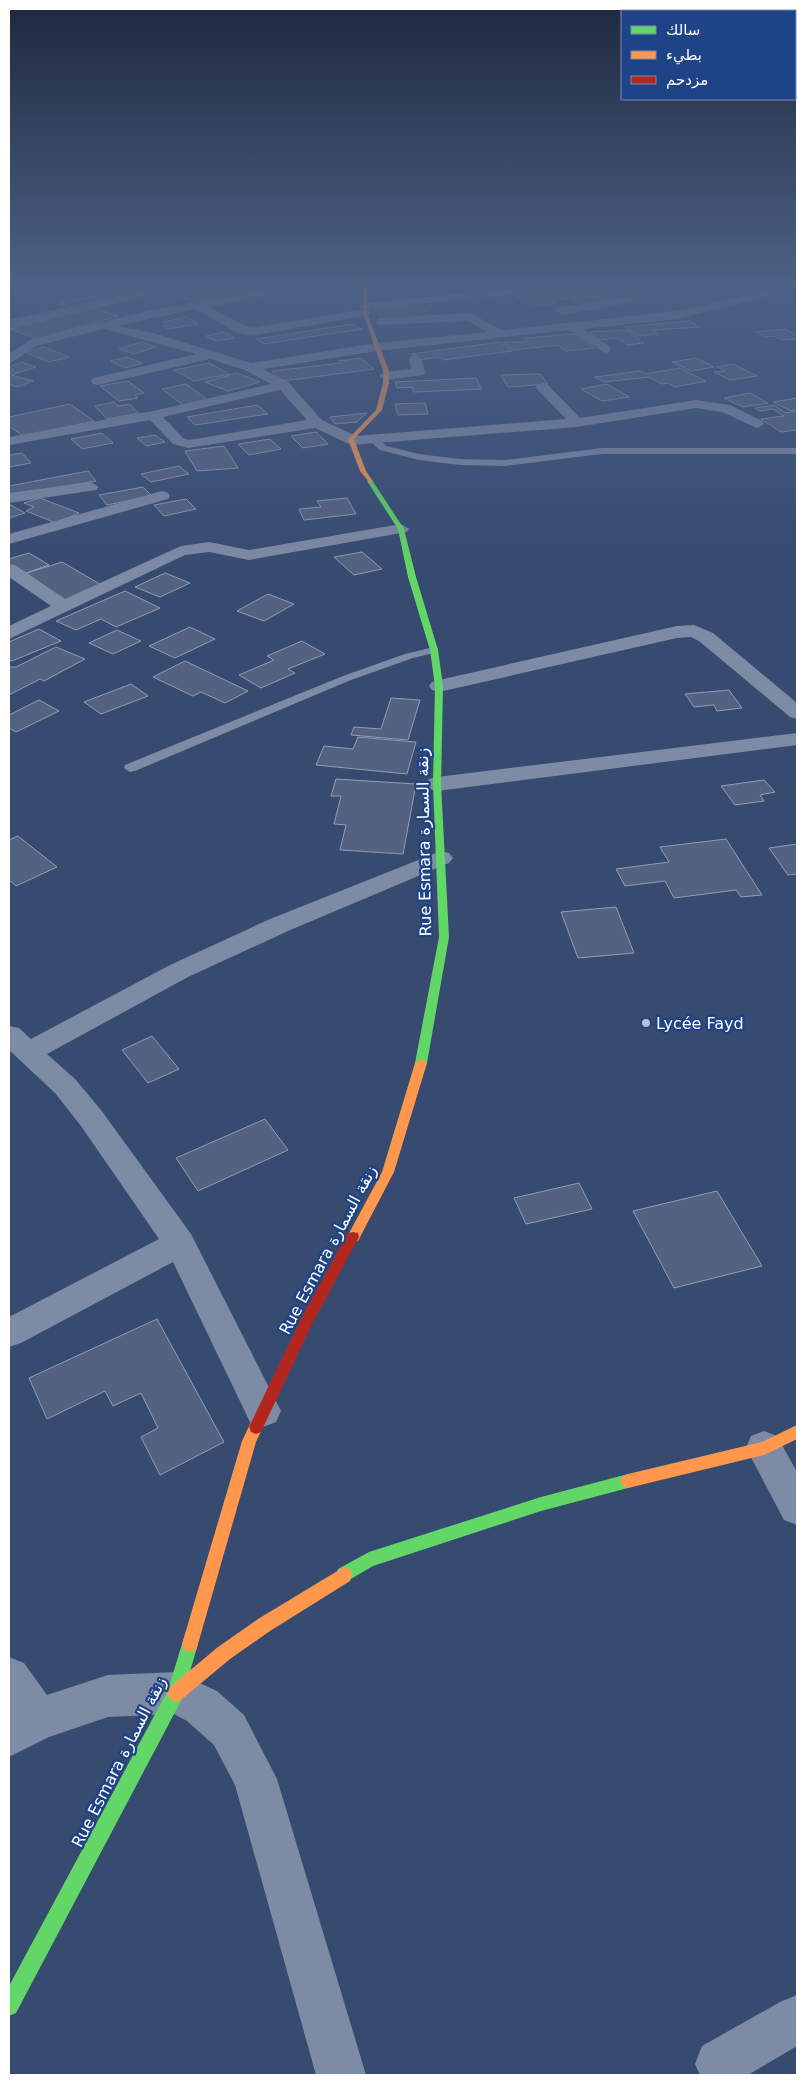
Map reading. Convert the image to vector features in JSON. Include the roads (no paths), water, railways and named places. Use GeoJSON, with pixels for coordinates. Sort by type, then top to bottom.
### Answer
{"type":"FeatureCollection","features":[{"type":"Feature","properties":{"kind":"street"},"geometry":{"type":"LineString","coordinates":[[98,381],[118,376]]}},
{"type":"Feature","properties":{"kind":"street"},"geometry":{"type":"LineString","coordinates":[[267,376],[283,385],[317,423],[351,440],[576,423],[696,404],[725,408],[756,424]]}},
{"type":"Feature","properties":{"kind":"street"},"geometry":{"type":"LineString","coordinates":[[351,440],[374,420],[381,408],[386,392],[386,376]]}},
{"type":"Feature","properties":{"kind":"street"},"geometry":{"type":"LineString","coordinates":[[9,441],[153,415],[283,385]]}},
{"type":"Feature","properties":{"kind":"street"},"geometry":{"type":"LineString","coordinates":[[542,387],[576,423]]}},
{"type":"Feature","properties":{"kind":"street"},"geometry":{"type":"LineString","coordinates":[[153,415],[178,441],[188,444],[317,423]]}},
{"type":"Feature","properties":{"kind":"street","name":"Rue Esmara زنقة السمارة"},"geometry":{"type":"LineString","coordinates":[[9,2006],[176,1693],[249,1440],[307,1321],[388,1172],[419,1073],[444,937],[437,784],[439,686],[434,650],[412,577],[401,529],[363,471],[351,440]]}},
{"type":"Feature","properties":{"kind":"street"},"geometry":{"type":"LineString","coordinates":[[9,498],[90,487]]}},
{"type":"Feature","properties":{"kind":"street"},"geometry":{"type":"LineString","coordinates":[[9,539],[162,496]]}},
{"type":"Feature","properties":{"kind":"street"},"geometry":{"type":"LineString","coordinates":[[9,633],[181,551],[209,547],[242,555],[262,554],[401,529]]}},
{"type":"Feature","properties":{"kind":"street"},"geometry":{"type":"LineString","coordinates":[[9,569],[64,607]]}},
{"type":"Feature","properties":{"kind":"street"},"geometry":{"type":"LineString","coordinates":[[439,686],[677,632],[694,631],[706,637],[797,713]]}},
{"type":"Feature","properties":{"kind":"street"},"geometry":{"type":"LineString","coordinates":[[437,784],[797,739]]}},
{"type":"Feature","properties":{"kind":"street"},"geometry":{"type":"LineString","coordinates":[[263,1411],[180,1243],[92,1118],[65,1086],[19,1044],[279,925],[441,858]]}},
{"type":"Feature","properties":{"kind":"street"},"geometry":{"type":"LineString","coordinates":[[9,1333],[180,1243]]}},
{"type":"Feature","properties":{"kind":"street"},"geometry":{"type":"LineString","coordinates":[[176,1693],[224,1653],[264,1625],[369,1560],[542,1504],[662,1472],[764,1448],[797,1432]]}},
{"type":"Feature","properties":{"kind":"street"},"geometry":{"type":"LineString","coordinates":[[764,1448],[797,1507]]}},
{"type":"Feature","properties":{"kind":"street"},"geometry":{"type":"LineString","coordinates":[[9,1678],[24,1727],[108,1696],[176,1693],[202,1706],[229,1730],[255,1779],[341,2075]]}},
{"type":"Feature","properties":{"kind":"street"},"geometry":{"type":"LineString","coordinates":[[720,2064],[797,2019]]}},
{"type":"Feature","properties":{"kind":"lane"},"geometry":{"type":"LineString","coordinates":[[373,439],[383,448],[419,457],[505,463],[602,451],[797,451]]}},
{"type":"Feature","properties":{"kind":"lane"},"geometry":{"type":"LineString","coordinates":[[130,768],[347,678],[409,656],[434,650]]}},
{"type":"Feature","properties":{"kind":"place","name":"Lycée Fayd"},"geometry":{"type":"Point","coordinates":[646,1023]}}]}
